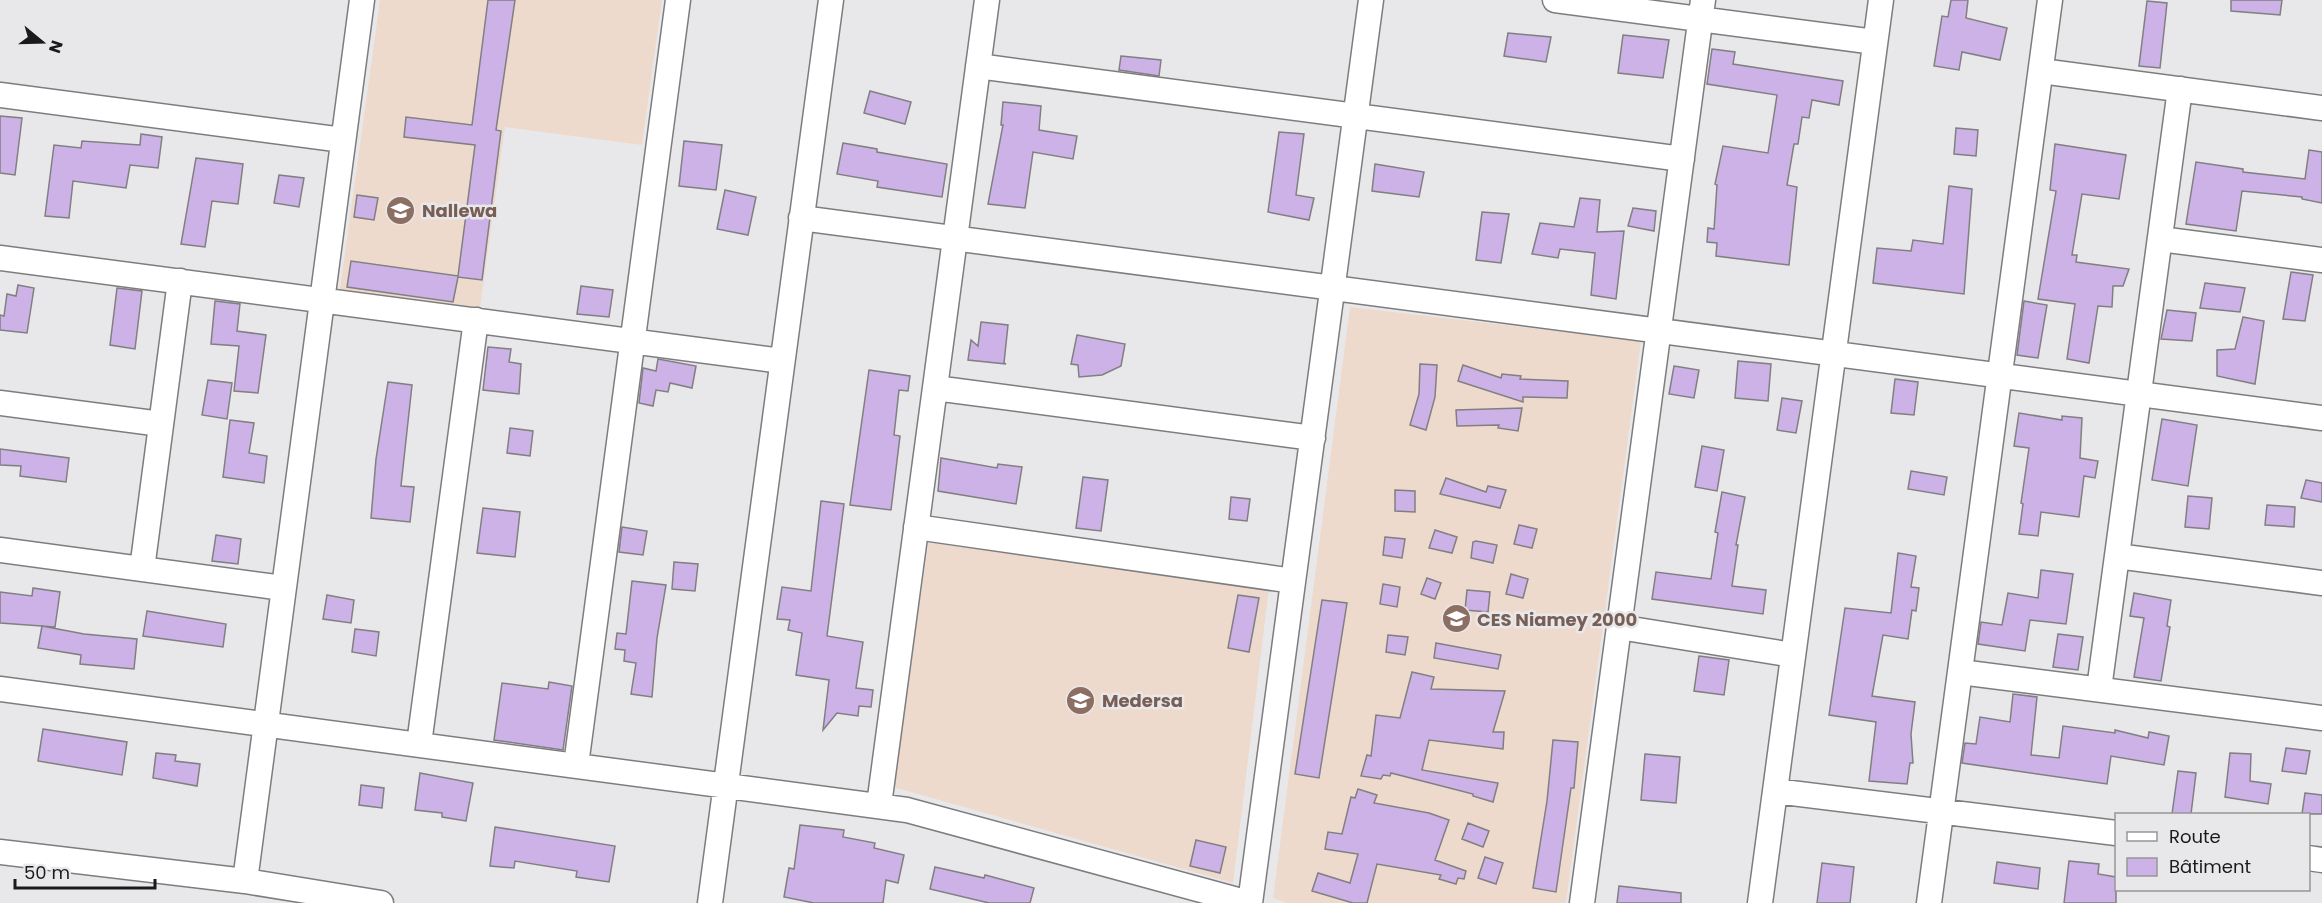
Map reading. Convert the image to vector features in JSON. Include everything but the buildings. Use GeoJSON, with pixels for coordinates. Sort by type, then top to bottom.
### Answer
{"type":"FeatureCollection","features":[{"type":"Feature","properties":{"kind":"street"},"geometry":{"type":"LineString","coordinates":[[245,881],[264,724],[362,0]]}},
{"type":"Feature","properties":{"kind":"street"},"geometry":{"type":"LineString","coordinates":[[576,765],[678,0]]}},
{"type":"Feature","properties":{"kind":"street"},"geometry":{"type":"LineString","coordinates":[[710,903],[831,0]]}},
{"type":"Feature","properties":{"kind":"street"},"geometry":{"type":"LineString","coordinates":[[879,805],[987,0]]}},
{"type":"Feature","properties":{"kind":"street"},"geometry":{"type":"LineString","coordinates":[[0,689],[879,805],[935,816],[1250,903],[1371,0]]}},
{"type":"Feature","properties":{"kind":"street"},"geometry":{"type":"LineString","coordinates":[[1554,0],[1702,10],[1875,42]]}},
{"type":"Feature","properties":{"kind":"street"},"geometry":{"type":"LineString","coordinates":[[1760,903],[1881,0]]}},
{"type":"Feature","properties":{"kind":"street"},"geometry":{"type":"LineString","coordinates":[[1929,903],[2050,0]]}},
{"type":"Feature","properties":{"kind":"street"},"geometry":{"type":"LineString","coordinates":[[1582,903],[1702,10]]}},
{"type":"Feature","properties":{"kind":"street"},"geometry":{"type":"LineString","coordinates":[[978,66],[1682,159]]}},
{"type":"Feature","properties":{"kind":"street"},"geometry":{"type":"LineString","coordinates":[[2041,70],[2322,108]]}},
{"type":"Feature","properties":{"kind":"street"},"geometry":{"type":"LineString","coordinates":[[2099,689],[2180,89]]}},
{"type":"Feature","properties":{"kind":"street"},"geometry":{"type":"LineString","coordinates":[[0,95],[343,140]]}},
{"type":"Feature","properties":{"kind":"street"},"geometry":{"type":"LineString","coordinates":[[801,218],[2322,418]]}},
{"type":"Feature","properties":{"kind":"street"},"geometry":{"type":"LineString","coordinates":[[2160,239],[2322,260]]}},
{"type":"Feature","properties":{"kind":"street"},"geometry":{"type":"LineString","coordinates":[[0,258],[782,361]]}},
{"type":"Feature","properties":{"kind":"street"},"geometry":{"type":"LineString","coordinates":[[141,569],[180,281]]}},
{"type":"Feature","properties":{"kind":"street"},"geometry":{"type":"LineString","coordinates":[[419,744],[476,320]]}},
{"type":"Feature","properties":{"kind":"street"},"geometry":{"type":"LineString","coordinates":[[934,388],[1312,438]]}},
{"type":"Feature","properties":{"kind":"street"},"geometry":{"type":"LineString","coordinates":[[0,403],[161,424]]}},
{"type":"Feature","properties":{"kind":"street"},"geometry":{"type":"LineString","coordinates":[[916,527],[1293,581]]}},
{"type":"Feature","properties":{"kind":"street"},"geometry":{"type":"LineString","coordinates":[[0,550],[283,588]]}},
{"type":"Feature","properties":{"kind":"street"},"geometry":{"type":"LineString","coordinates":[[2117,556],[2322,583]]}},
{"type":"Feature","properties":{"kind":"street"},"geometry":{"type":"LineString","coordinates":[[1619,627],[1793,655]]}},
{"type":"Feature","properties":{"kind":"street"},"geometry":{"type":"LineString","coordinates":[[1960,672],[2322,718]]}},
{"type":"Feature","properties":{"kind":"street"},"geometry":{"type":"LineString","coordinates":[[1775,791],[2115,833]]}},
{"type":"Feature","properties":{"kind":"street"},"geometry":{"type":"LineString","coordinates":[[0,852],[245,881],[381,903]]}},
{"type":"Feature","properties":{"kind":"shaded area"},"geometry":{"type":"Polygon","coordinates":[[[380,0],[662,0],[642,145],[505,127],[480,308],[340,289],[380,0]]]}},
{"type":"Feature","properties":{"kind":"shaded area","name":"CES Niamey 2000"},"geometry":{"type":"Polygon","coordinates":[[[1350,307],[1641,341],[1566,903],[1287,903],[1273,898],[1350,307]]]}},
{"type":"Feature","properties":{"kind":"shaded area"},"geometry":{"type":"Polygon","coordinates":[[[929,539],[1269,588],[1233,883],[893,787],[929,539]]]}},
{"type":"Feature","properties":{"kind":"place","name":"Nallewa"},"geometry":{"type":"Point","coordinates":[401,210]}},
{"type":"Feature","properties":{"kind":"place","name":"CES Niamey 2000"},"geometry":{"type":"Point","coordinates":[1456,619]}},
{"type":"Feature","properties":{"kind":"place","name":"Medersa"},"geometry":{"type":"Point","coordinates":[1081,700]}}]}
